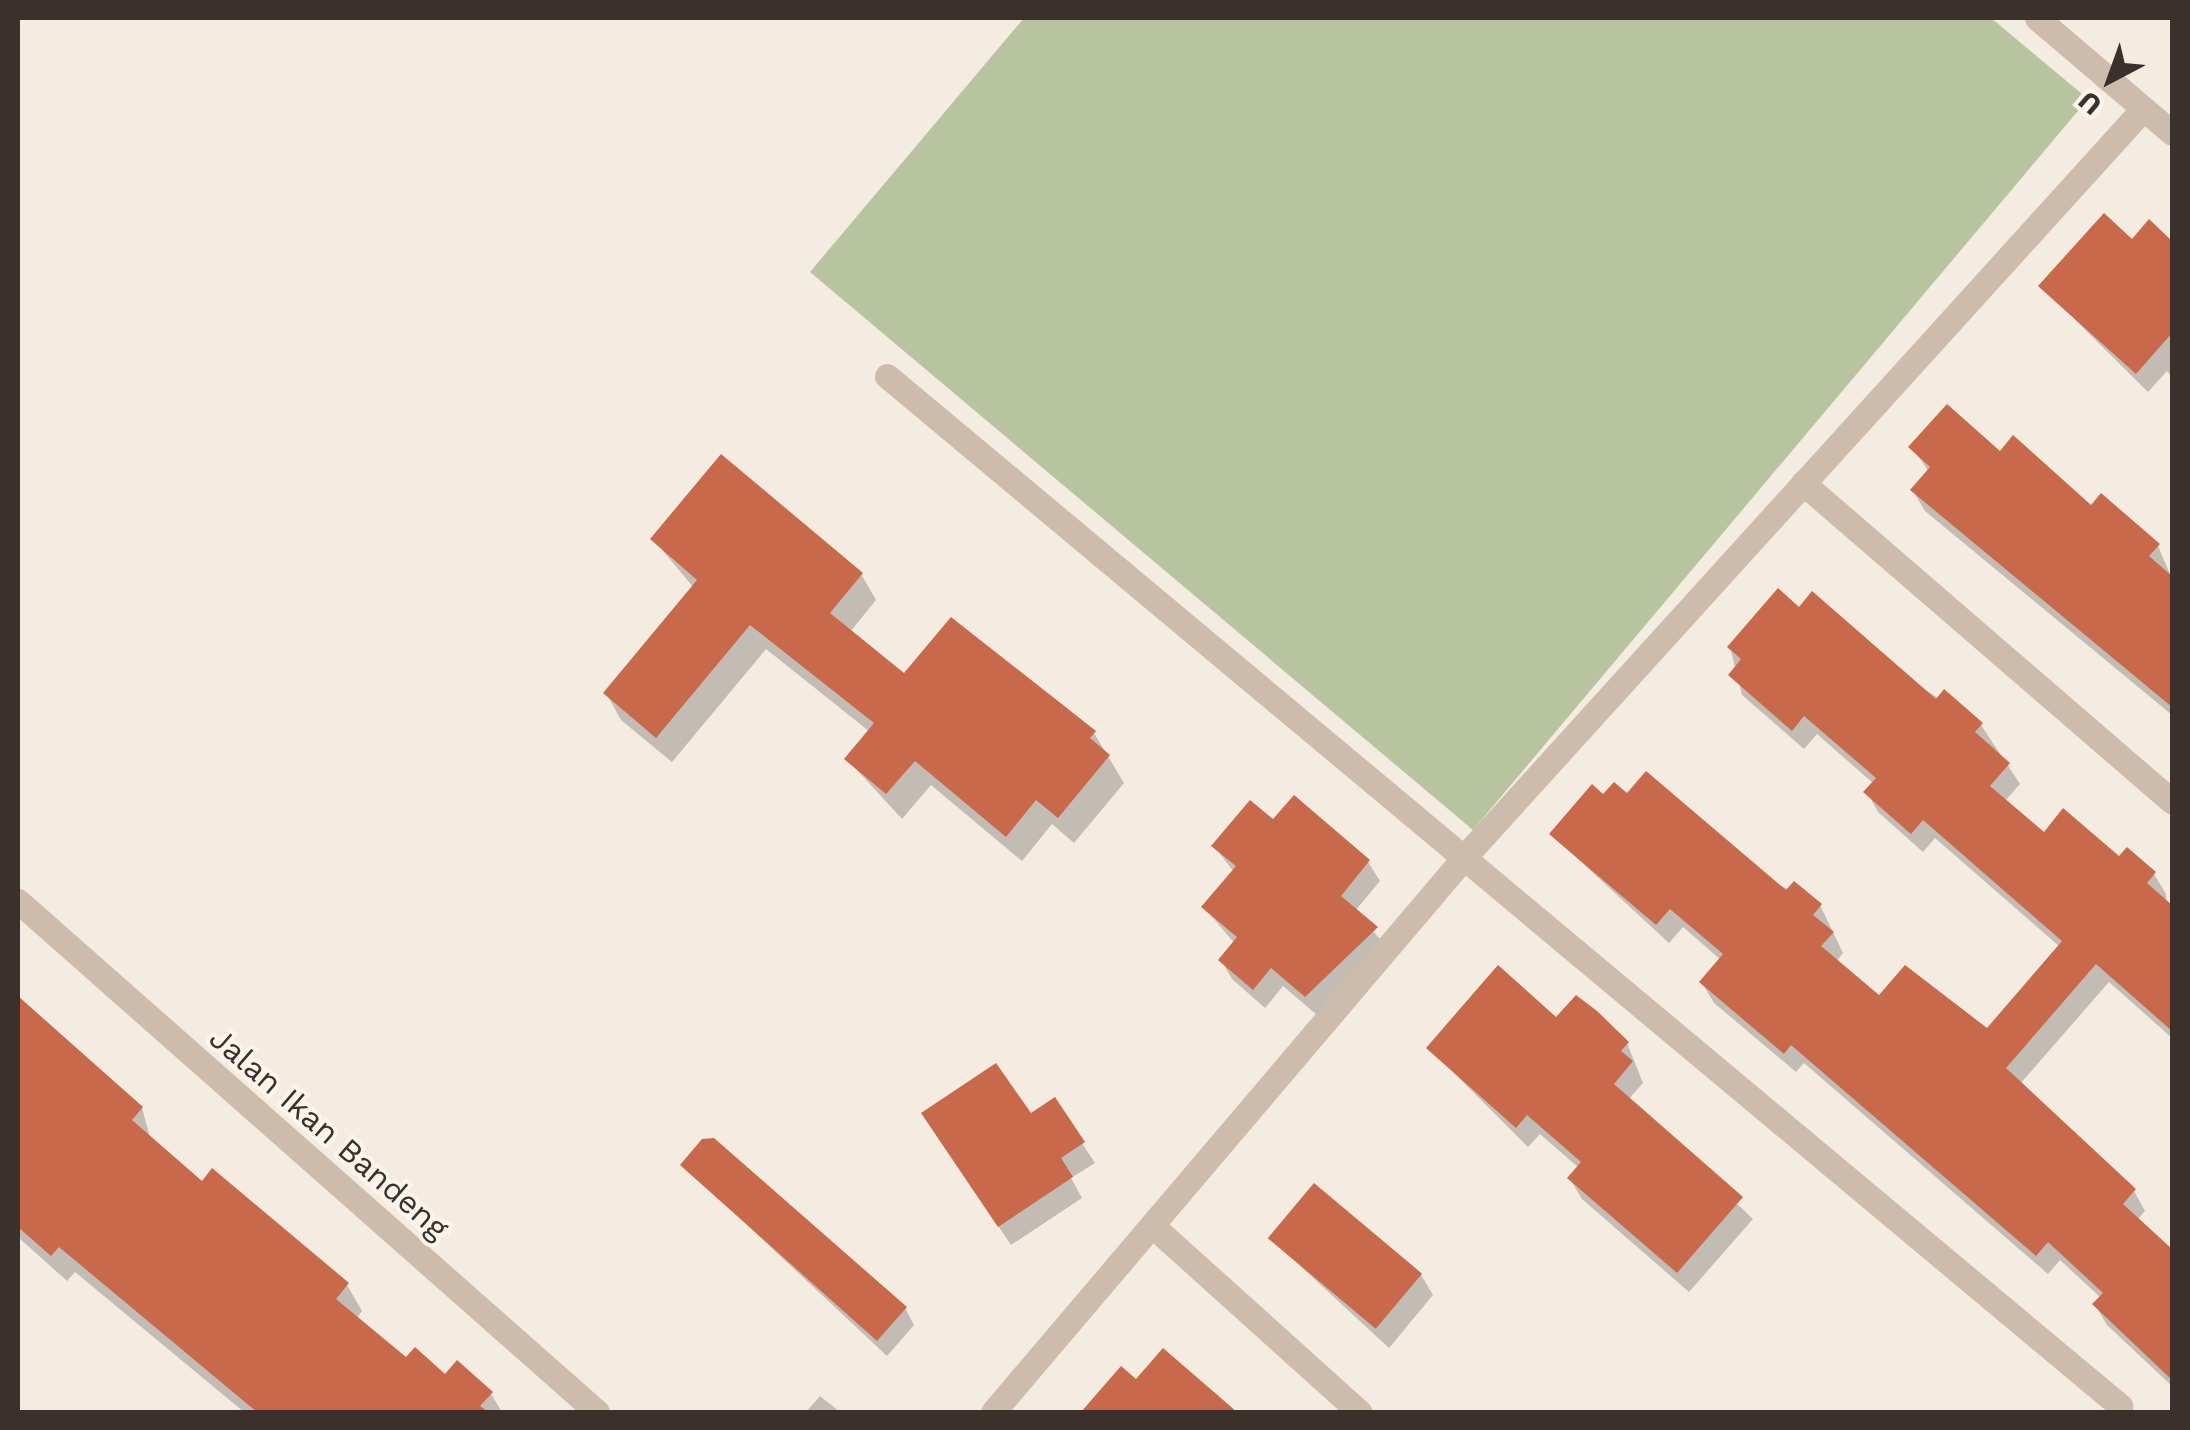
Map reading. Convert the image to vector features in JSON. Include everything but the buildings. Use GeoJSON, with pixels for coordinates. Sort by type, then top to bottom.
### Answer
{"type":"FeatureCollection","features":[{"type":"Feature","properties":{"kind":"street"},"geometry":{"type":"LineString","coordinates":[[2037,18],[2172,134]]}},
{"type":"Feature","properties":{"kind":"street"},"geometry":{"type":"LineString","coordinates":[[992,1412],[1154,1228],[1467,854],[2143,108]]}},
{"type":"Feature","properties":{"kind":"street"},"geometry":{"type":"LineString","coordinates":[[887,376],[1467,854],[2120,1406]]}},
{"type":"Feature","properties":{"kind":"street"},"geometry":{"type":"LineString","coordinates":[[1803,483],[2172,801]]}},
{"type":"Feature","properties":{"kind":"street","name":"Jalan Ikan Bandeng"},"geometry":{"type":"LineString","coordinates":[[18,901],[598,1412]]}},
{"type":"Feature","properties":{"kind":"street"},"geometry":{"type":"LineString","coordinates":[[1154,1228],[1358,1412]]}},
{"type":"Feature","properties":{"kind":"green space"},"geometry":{"type":"Polygon","coordinates":[[[1024,18],[1991,18],[2088,99],[1473,830],[810,272],[1024,18]]]}}]}
